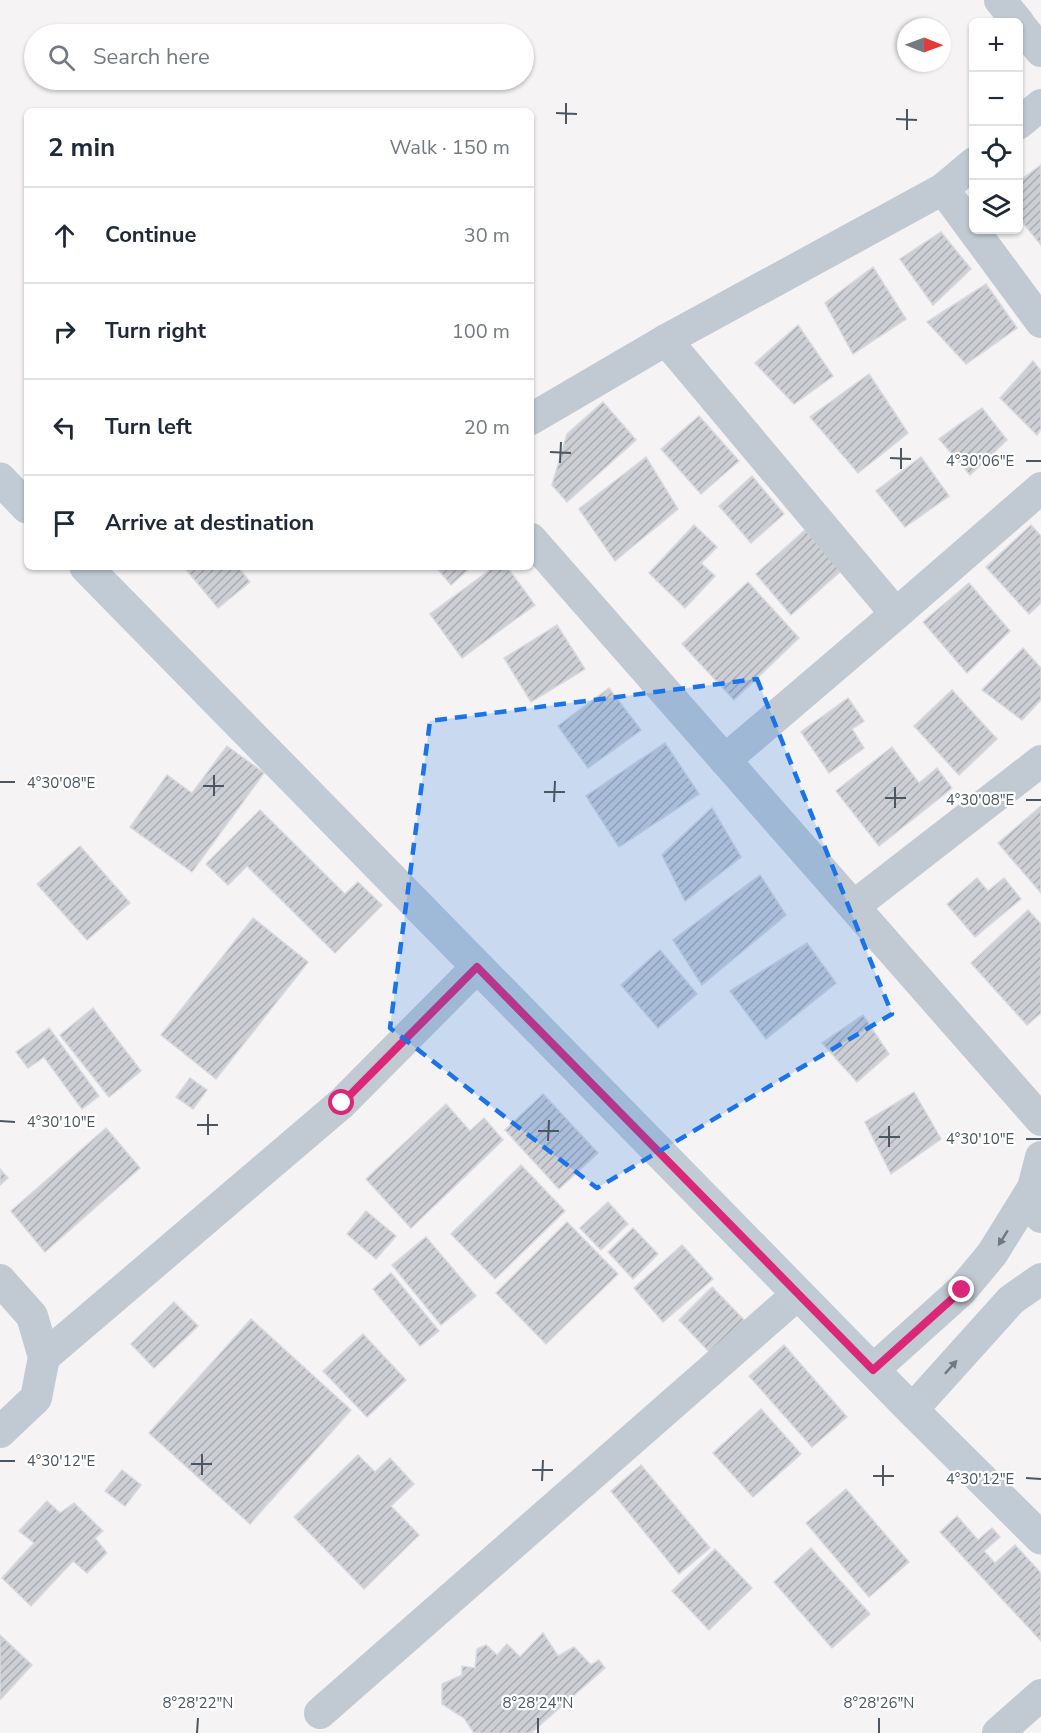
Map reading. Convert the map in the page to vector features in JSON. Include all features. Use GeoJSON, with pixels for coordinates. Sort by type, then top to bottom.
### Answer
{"type":"FeatureCollection","features":[{"type":"Feature","properties":{"kind":"street"},"geometry":{"type":"LineString","coordinates":[[1000,0],[1014,18]]}},
{"type":"Feature","properties":{"kind":"street"},"geometry":{"type":"LineString","coordinates":[[1023,29],[1041,51]]}},
{"type":"Feature","properties":{"kind":"street"},"geometry":{"type":"LineString","coordinates":[[1023,120],[1041,105]]}},
{"type":"Feature","properties":{"kind":"street"},"geometry":{"type":"LineString","coordinates":[[534,417],[666,340],[943,189],[969,167]]}},
{"type":"Feature","properties":{"kind":"street"},"geometry":{"type":"LineString","coordinates":[[943,189],[1041,322]]}},
{"type":"Feature","properties":{"kind":"street"},"geometry":{"type":"LineString","coordinates":[[666,340],[897,614]]}},
{"type":"Feature","properties":{"kind":"street"},"geometry":{"type":"LineString","coordinates":[[0,479],[24,504]]}},
{"type":"Feature","properties":{"kind":"street"},"geometry":{"type":"LineString","coordinates":[[725,760],[1041,488]]}},
{"type":"Feature","properties":{"kind":"street"},"geometry":{"type":"LineString","coordinates":[[534,542],[1041,1120]]}},
{"type":"Feature","properties":{"kind":"street"},"geometry":{"type":"LineString","coordinates":[[89,570],[912,1410],[1041,1538]]}},
{"type":"Feature","properties":{"kind":"street"},"geometry":{"type":"LineString","coordinates":[[854,906],[1041,761]]}},
{"type":"Feature","properties":{"kind":"street"},"geometry":{"type":"LineString","coordinates":[[45,1357],[342,1103],[477,967]]}},
{"type":"Feature","properties":{"kind":"street"},"geometry":{"type":"LineString","coordinates":[[873,1370],[962,1290],[992,1254],[1033,1188],[1041,1157]]}},
{"type":"Feature","properties":{"kind":"street"},"geometry":{"type":"LineString","coordinates":[[1033,1188],[1041,1217]]}},
{"type":"Feature","properties":{"kind":"street"},"geometry":{"type":"LineString","coordinates":[[912,1410],[1011,1300],[1041,1279]]}},
{"type":"Feature","properties":{"kind":"street"},"geometry":{"type":"LineString","coordinates":[[0,1280],[32,1316],[45,1357],[36,1398],[0,1432]]}},
{"type":"Feature","properties":{"kind":"street"},"geometry":{"type":"LineString","coordinates":[[320,1713],[798,1294]]}},
{"type":"Feature","properties":{"kind":"street"},"geometry":{"type":"LineString","coordinates":[[998,1733],[1041,1695]]}},
{"type":"Feature","properties":{"kind":"highlighted area"},"geometry":{"type":"Polygon","coordinates":[[[757,679],[892,1014],[597,1188],[390,1028],[430,721],[757,679]]]}},
{"type":"Feature","properties":{"kind":"building"},"geometry":{"type":"Polygon","coordinates":[[[1041,165],[1041,245],[1023,223],[1023,178],[1041,165]]]}},
{"type":"Feature","properties":{"kind":"building"},"geometry":{"type":"Polygon","coordinates":[[[941,232],[971,269],[933,305],[900,259],[941,232]]]}},
{"type":"Feature","properties":{"kind":"building"},"geometry":{"type":"Polygon","coordinates":[[[873,267],[906,319],[853,354],[825,303],[873,267]]]}},
{"type":"Feature","properties":{"kind":"building"},"geometry":{"type":"Polygon","coordinates":[[[986,284],[1017,328],[966,364],[927,322],[986,284]]]}},
{"type":"Feature","properties":{"kind":"building"},"geometry":{"type":"Polygon","coordinates":[[[798,325],[833,376],[794,404],[755,363],[798,325]]]}},
{"type":"Feature","properties":{"kind":"building"},"geometry":{"type":"Polygon","coordinates":[[[1033,361],[1041,371],[1041,429],[1037,435],[1000,398],[1033,361]]]}},
{"type":"Feature","properties":{"kind":"building"},"geometry":{"type":"Polygon","coordinates":[[[869,374],[908,433],[858,473],[810,417],[869,374]]]}},
{"type":"Feature","properties":{"kind":"building"},"geometry":{"type":"Polygon","coordinates":[[[603,402],[636,440],[567,502],[552,485],[567,434],[603,402]]]}},
{"type":"Feature","properties":{"kind":"building"},"geometry":{"type":"Polygon","coordinates":[[[982,408],[1007,440],[970,475],[939,439],[982,408]]]}},
{"type":"Feature","properties":{"kind":"building"},"geometry":{"type":"Polygon","coordinates":[[[699,416],[739,461],[701,494],[661,449],[699,416]]]}},
{"type":"Feature","properties":{"kind":"building"},"geometry":{"type":"Polygon","coordinates":[[[646,457],[678,509],[615,561],[579,509],[646,457]]]}},
{"type":"Feature","properties":{"kind":"building"},"geometry":{"type":"Polygon","coordinates":[[[921,457],[949,496],[905,527],[876,491],[921,457]]]}},
{"type":"Feature","properties":{"kind":"building"},"geometry":{"type":"Polygon","coordinates":[[[752,476],[784,514],[751,543],[719,506],[752,476]]]}},
{"type":"Feature","properties":{"kind":"building"},"geometry":{"type":"Polygon","coordinates":[[[694,525],[717,547],[701,563],[715,576],[685,608],[649,573],[694,525]]]}},
{"type":"Feature","properties":{"kind":"building"},"geometry":{"type":"Polygon","coordinates":[[[1031,525],[1041,536],[1041,603],[1029,614],[986,567],[1031,525]]]}},
{"type":"Feature","properties":{"kind":"building"},"geometry":{"type":"Polygon","coordinates":[[[805,530],[841,571],[791,615],[756,574],[805,530]]]}},
{"type":"Feature","properties":{"kind":"building"},"geometry":{"type":"Polygon","coordinates":[[[186,570],[240,570],[250,582],[218,608],[186,570]]]}},
{"type":"Feature","properties":{"kind":"building"},"geometry":{"type":"Polygon","coordinates":[[[438,570],[468,570],[451,585],[438,570]]]}},
{"type":"Feature","properties":{"kind":"building"},"geometry":{"type":"Polygon","coordinates":[[[490,570],[509,570],[535,605],[462,658],[430,614],[490,570]]]}},
{"type":"Feature","properties":{"kind":"building"},"geometry":{"type":"Polygon","coordinates":[[[748,582],[799,638],[734,700],[682,644],[748,582]]]}},
{"type":"Feature","properties":{"kind":"building"},"geometry":{"type":"Polygon","coordinates":[[[969,583],[1010,631],[967,673],[923,622],[969,583]]]}},
{"type":"Feature","properties":{"kind":"building"},"geometry":{"type":"Polygon","coordinates":[[[557,625],[585,669],[531,702],[504,658],[557,625]]]}},
{"type":"Feature","properties":{"kind":"building"},"geometry":{"type":"Polygon","coordinates":[[[1023,648],[1041,668],[1041,700],[1022,720],[982,690],[1023,648]]]}},
{"type":"Feature","properties":{"kind":"building"},"geometry":{"type":"Polygon","coordinates":[[[609,688],[641,730],[588,768],[558,726],[609,688]]]}},
{"type":"Feature","properties":{"kind":"building"},"geometry":{"type":"Polygon","coordinates":[[[952,690],[997,739],[959,775],[914,726],[952,690]]]}},
{"type":"Feature","properties":{"kind":"building"},"geometry":{"type":"Polygon","coordinates":[[[848,698],[864,721],[852,729],[864,748],[829,773],[801,732],[848,698]]]}},
{"type":"Feature","properties":{"kind":"building"},"geometry":{"type":"Polygon","coordinates":[[[665,743],[699,794],[619,847],[586,796],[665,743]]]}},
{"type":"Feature","properties":{"kind":"building"},"geometry":{"type":"Polygon","coordinates":[[[227,746],[264,773],[192,872],[130,827],[167,775],[192,793],[227,746]]]}},
{"type":"Feature","properties":{"kind":"building"},"geometry":{"type":"Polygon","coordinates":[[[892,747],[919,783],[937,768],[952,788],[879,846],[836,791],[892,747]]]}},
{"type":"Feature","properties":{"kind":"building"},"geometry":{"type":"Polygon","coordinates":[[[1041,806],[1041,893],[998,843],[1041,806]]]}},
{"type":"Feature","properties":{"kind":"building"},"geometry":{"type":"Polygon","coordinates":[[[712,808],[741,857],[685,901],[662,855],[712,808]]]}},
{"type":"Feature","properties":{"kind":"building"},"geometry":{"type":"Polygon","coordinates":[[[260,810],[345,894],[358,882],[382,905],[335,953],[247,866],[228,885],[206,864],[260,810]]]}},
{"type":"Feature","properties":{"kind":"building"},"geometry":{"type":"Polygon","coordinates":[[[80,846],[130,903],[87,940],[37,884],[80,846]]]}},
{"type":"Feature","properties":{"kind":"building"},"geometry":{"type":"Polygon","coordinates":[[[760,875],[786,915],[702,985],[673,940],[760,875]]]}},
{"type":"Feature","properties":{"kind":"building"},"geometry":{"type":"Polygon","coordinates":[[[977,878],[988,891],[1004,878],[1021,899],[975,937],[947,904],[977,878]]]}},
{"type":"Feature","properties":{"kind":"building"},"geometry":{"type":"Polygon","coordinates":[[[1028,910],[1041,924],[1041,1013],[1027,1025],[971,963],[1028,910]]]}},
{"type":"Feature","properties":{"kind":"building"},"geometry":{"type":"Polygon","coordinates":[[[253,918],[308,962],[216,1079],[161,1035],[253,918]]]}},
{"type":"Feature","properties":{"kind":"building"},"geometry":{"type":"Polygon","coordinates":[[[807,943],[836,983],[766,1039],[730,991],[807,943]]]}},
{"type":"Feature","properties":{"kind":"building"},"geometry":{"type":"Polygon","coordinates":[[[660,950],[697,994],[658,1028],[621,985],[660,950]]]}},
{"type":"Feature","properties":{"kind":"building"},"geometry":{"type":"Polygon","coordinates":[[[93,1008],[141,1071],[109,1097],[60,1035],[93,1008]]]}},
{"type":"Feature","properties":{"kind":"building"},"geometry":{"type":"Polygon","coordinates":[[[863,1015],[889,1054],[857,1082],[822,1043],[863,1015]]]}},
{"type":"Feature","properties":{"kind":"building"},"geometry":{"type":"Polygon","coordinates":[[[49,1028],[99,1096],[82,1109],[44,1057],[28,1068],[16,1052],[49,1028]]]}},
{"type":"Feature","properties":{"kind":"building"},"geometry":{"type":"Polygon","coordinates":[[[190,1078],[207,1090],[193,1109],[176,1097],[190,1078]]]}},
{"type":"Feature","properties":{"kind":"building"},"geometry":{"type":"Polygon","coordinates":[[[914,1092],[941,1139],[891,1174],[865,1122],[914,1092]]]}},
{"type":"Feature","properties":{"kind":"building"},"geometry":{"type":"Polygon","coordinates":[[[543,1094],[598,1153],[559,1189],[505,1130],[543,1094]]]}},
{"type":"Feature","properties":{"kind":"building"},"geometry":{"type":"Polygon","coordinates":[[[446,1104],[470,1131],[484,1118],[503,1140],[411,1228],[366,1179],[446,1104]]]}},
{"type":"Feature","properties":{"kind":"building"},"geometry":{"type":"Polygon","coordinates":[[[106,1128],[140,1168],[45,1252],[11,1211],[106,1128]]]}},
{"type":"Feature","properties":{"kind":"building"},"geometry":{"type":"Polygon","coordinates":[[[521,1165],[565,1211],[495,1279],[451,1234],[521,1165]]]}},
{"type":"Feature","properties":{"kind":"building"},"geometry":{"type":"Polygon","coordinates":[[[0,1169],[8,1178],[0,1185],[0,1169]]]}},
{"type":"Feature","properties":{"kind":"building"},"geometry":{"type":"Polygon","coordinates":[[[608,1202],[628,1224],[601,1250],[580,1228],[608,1202]]]}},
{"type":"Feature","properties":{"kind":"building"},"geometry":{"type":"Polygon","coordinates":[[[366,1211],[396,1236],[376,1259],[347,1234],[366,1211]]]}},
{"type":"Feature","properties":{"kind":"building"},"geometry":{"type":"Polygon","coordinates":[[[567,1222],[618,1274],[546,1344],[496,1293],[567,1222]]]}},
{"type":"Feature","properties":{"kind":"building"},"geometry":{"type":"Polygon","coordinates":[[[633,1228],[658,1254],[633,1279],[608,1252],[633,1228]]]}},
{"type":"Feature","properties":{"kind":"building"},"geometry":{"type":"Polygon","coordinates":[[[426,1237],[476,1296],[441,1325],[392,1265],[426,1237]]]}},
{"type":"Feature","properties":{"kind":"building"},"geometry":{"type":"Polygon","coordinates":[[[682,1245],[713,1279],[663,1322],[634,1288],[682,1245]]]}},
{"type":"Feature","properties":{"kind":"building"},"geometry":{"type":"Polygon","coordinates":[[[391,1273],[439,1331],[420,1346],[373,1289],[391,1273]]]}},
{"type":"Feature","properties":{"kind":"building"},"geometry":{"type":"Polygon","coordinates":[[[712,1287],[746,1322],[712,1355],[679,1320],[712,1287]]]}},
{"type":"Feature","properties":{"kind":"building"},"geometry":{"type":"Polygon","coordinates":[[[174,1302],[198,1326],[154,1368],[131,1344],[174,1302]]]}},
{"type":"Feature","properties":{"kind":"building"},"geometry":{"type":"Polygon","coordinates":[[[251,1319],[351,1410],[250,1524],[149,1433],[251,1319]]]}},
{"type":"Feature","properties":{"kind":"building"},"geometry":{"type":"Polygon","coordinates":[[[363,1334],[406,1380],[367,1417],[323,1371],[363,1334]]]}},
{"type":"Feature","properties":{"kind":"building"},"geometry":{"type":"Polygon","coordinates":[[[784,1345],[847,1417],[812,1447],[749,1376],[784,1345]]]}},
{"type":"Feature","properties":{"kind":"building"},"geometry":{"type":"Polygon","coordinates":[[[761,1409],[801,1454],[753,1497],[713,1453],[761,1409]]]}},
{"type":"Feature","properties":{"kind":"building"},"geometry":{"type":"Polygon","coordinates":[[[358,1455],[375,1472],[390,1458],[414,1484],[391,1506],[419,1535],[364,1589],[294,1517],[358,1455]]]}},
{"type":"Feature","properties":{"kind":"building"},"geometry":{"type":"Polygon","coordinates":[[[641,1465],[710,1548],[679,1574],[611,1491],[641,1465]]]}},
{"type":"Feature","properties":{"kind":"building"},"geometry":{"type":"Polygon","coordinates":[[[122,1470],[141,1485],[125,1506],[105,1491],[122,1470]]]}},
{"type":"Feature","properties":{"kind":"building"},"geometry":{"type":"Polygon","coordinates":[[[846,1489],[909,1562],[869,1597],[806,1523],[846,1489]]]}},
{"type":"Feature","properties":{"kind":"building"},"geometry":{"type":"Polygon","coordinates":[[[47,1501],[60,1513],[74,1503],[103,1531],[95,1538],[107,1553],[87,1573],[73,1561],[31,1606],[2,1578],[34,1543],[19,1531],[47,1501]]]}},
{"type":"Feature","properties":{"kind":"building"},"geometry":{"type":"Polygon","coordinates":[[[957,1516],[978,1540],[992,1528],[1000,1537],[984,1551],[995,1563],[1015,1545],[1041,1573],[1041,1641],[940,1532],[957,1516]]]}},
{"type":"Feature","properties":{"kind":"building"},"geometry":{"type":"Polygon","coordinates":[[[811,1548],[870,1614],[832,1648],[774,1582],[811,1548]]]}},
{"type":"Feature","properties":{"kind":"building"},"geometry":{"type":"Polygon","coordinates":[[[715,1549],[752,1588],[709,1630],[672,1591],[715,1549]]]}},
{"type":"Feature","properties":{"kind":"building"},"geometry":{"type":"Polygon","coordinates":[[[543,1633],[558,1656],[574,1647],[591,1665],[599,1660],[605,1668],[531,1733],[474,1733],[464,1718],[442,1704],[442,1684],[462,1675],[462,1666],[475,1668],[477,1649],[486,1645],[497,1655],[507,1644],[520,1657],[543,1633]]]}},
{"type":"Feature","properties":{"kind":"building"},"geometry":{"type":"Polygon","coordinates":[[[0,1635],[32,1665],[0,1700],[0,1635]]]}},
{"type":"Feature","properties":{"kind":"route"},"geometry":{"type":"LineString","coordinates":[[342,1103],[477,967],[873,1370],[962,1290]]}}]}
